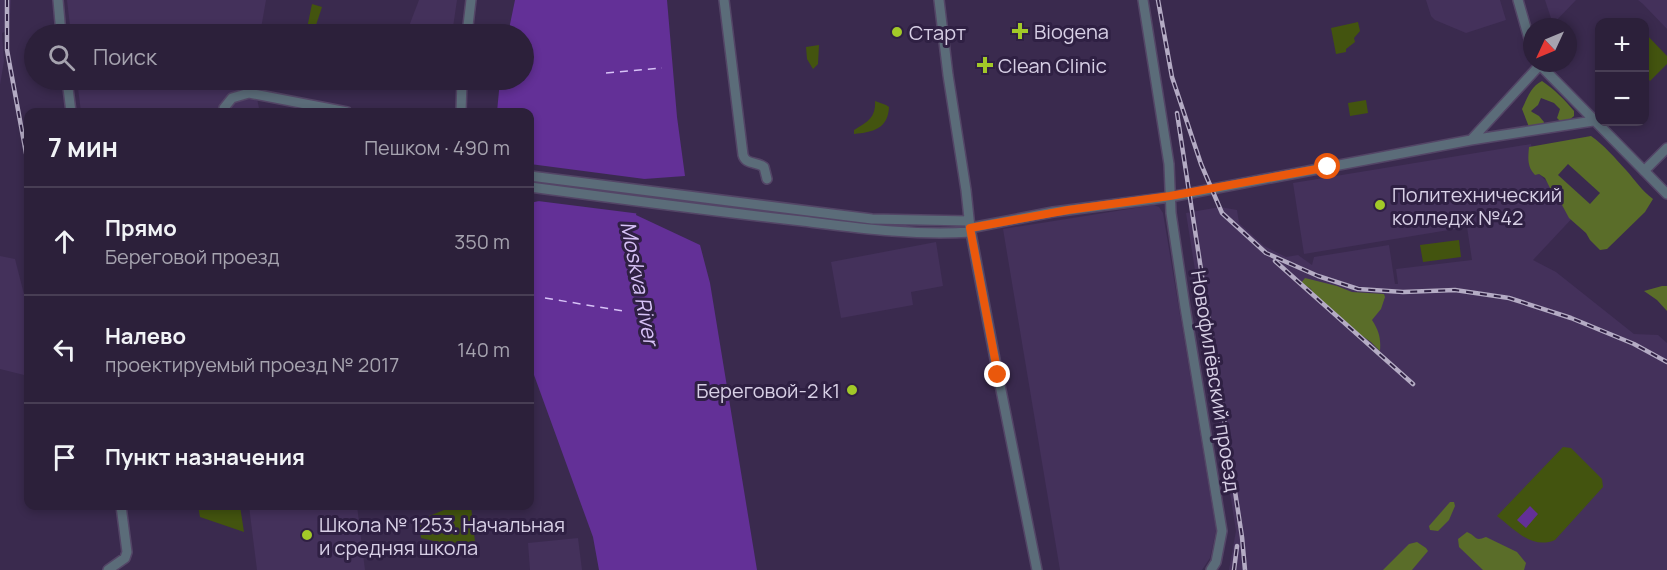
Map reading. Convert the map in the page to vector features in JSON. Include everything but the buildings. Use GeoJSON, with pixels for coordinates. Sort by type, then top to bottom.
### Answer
{"type":"FeatureCollection","features":[{"type":"Feature","properties":{"kind":"street"},"geometry":{"type":"LineString","coordinates":[[58,0],[60,24]]}},
{"type":"Feature","properties":{"kind":"street"},"geometry":{"type":"LineString","coordinates":[[468,24],[471,0]]}},
{"type":"Feature","properties":{"kind":"street"},"geometry":{"type":"LineString","coordinates":[[724,0],[743,158],[762,166],[766,171],[767,179]]}},
{"type":"Feature","properties":{"kind":"street"},"geometry":{"type":"LineString","coordinates":[[939,0],[970,227],[1037,570]]}},
{"type":"Feature","properties":{"kind":"street","name":"Новофилёвский проезд"},"geometry":{"type":"LineString","coordinates":[[1143,0],[1169,164],[1170,196],[1185,307],[1222,531],[1216,562],[1211,570]]}},
{"type":"Feature","properties":{"kind":"street"},"geometry":{"type":"LineString","coordinates":[[1518,0],[1523,18]]}},
{"type":"Feature","properties":{"kind":"street"},"geometry":{"type":"LineString","coordinates":[[1471,140],[1531,72]]}},
{"type":"Feature","properties":{"kind":"street"},"geometry":{"type":"LineString","coordinates":[[1546,72],[1667,194]]}},
{"type":"Feature","properties":{"kind":"street"},"geometry":{"type":"LineString","coordinates":[[68,90],[70,108]]}},
{"type":"Feature","properties":{"kind":"street"},"geometry":{"type":"LineString","coordinates":[[461,108],[462,90]]}},
{"type":"Feature","properties":{"kind":"street"},"geometry":{"type":"LineString","coordinates":[[224,108],[232,98],[249,93],[326,108]]}},
{"type":"Feature","properties":{"kind":"street"},"geometry":{"type":"LineString","coordinates":[[534,188],[760,217],[872,229],[948,233],[1068,210],[1170,196],[1471,140],[1593,121]]}},
{"type":"Feature","properties":{"kind":"street"},"geometry":{"type":"LineString","coordinates":[[1644,171],[1667,148]]}},
{"type":"Feature","properties":{"kind":"street"},"geometry":{"type":"LineString","coordinates":[[534,177],[872,219],[970,227]]}},
{"type":"Feature","properties":{"kind":"street"},"geometry":{"type":"LineString","coordinates":[[108,570],[125,558],[127,552],[122,510]]}},
{"type":"Feature","properties":{"kind":"shaded area"},"geometry":{"type":"Polygon","coordinates":[[[0,0],[11,0],[9,30],[2,33],[4,61],[0,85],[0,0]]]}},
{"type":"Feature","properties":{"kind":"shaded area"},"geometry":{"type":"Polygon","coordinates":[[[67,0],[266,0],[262,24],[70,24],[67,0]]]}},
{"type":"Feature","properties":{"kind":"shaded area"},"geometry":{"type":"Polygon","coordinates":[[[419,0],[457,0],[453,24],[410,24],[419,0]]]}},
{"type":"Feature","properties":{"kind":"shaded area"},"geometry":{"type":"Polygon","coordinates":[[[1426,0],[1500,0],[1506,20],[1466,33],[1435,20],[1431,16],[1426,0]]]}},
{"type":"Feature","properties":{"kind":"shaded area"},"geometry":{"type":"Polygon","coordinates":[[[1545,0],[1576,0],[1559,18],[1551,18],[1545,0]]]}},
{"type":"Feature","properties":{"kind":"shaded area"},"geometry":{"type":"Polygon","coordinates":[[[1638,0],[1667,0],[1667,29],[1643,4],[1638,0]]]}},
{"type":"Feature","properties":{"kind":"shaded area"},"geometry":{"type":"Polygon","coordinates":[[[78,90],[255,90],[259,108],[80,108],[78,90]]]}},
{"type":"Feature","properties":{"kind":"shaded area"},"geometry":{"type":"Polygon","coordinates":[[[1531,144],[1536,171],[1578,212],[1533,260],[1556,272],[1634,334],[1658,335],[1667,343],[1667,570],[1229,570],[1236,531],[1186,213],[1220,207],[1237,210],[1239,223],[1264,246],[1286,257],[1298,255],[1312,265],[1314,257],[1389,245],[1395,284],[1398,284],[1396,269],[1472,260],[1467,227],[1304,254],[1293,183],[1531,144]]]}},
{"type":"Feature","properties":{"kind":"shaded area"},"geometry":{"type":"Polygon","coordinates":[[[1154,205],[1159,207],[1163,213],[1216,530],[1210,558],[1202,570],[1060,570],[1003,229],[1154,205]]]}},
{"type":"Feature","properties":{"kind":"shaded area"},"geometry":{"type":"Polygon","coordinates":[[[936,242],[943,286],[911,292],[913,305],[841,318],[831,262],[936,242]]]}},
{"type":"Feature","properties":{"kind":"shaded area"},"geometry":{"type":"Polygon","coordinates":[[[0,256],[15,259],[24,294],[24,375],[0,369],[0,256]]]}},
{"type":"Feature","properties":{"kind":"shaded area","name":"Школа № 1253. Начальная и средняя школа"},"geometry":{"type":"Polygon","coordinates":[[[250,510],[358,510],[365,570],[257,570],[250,510]]]}},
{"type":"Feature","properties":{"kind":"shaded area"},"geometry":{"type":"Polygon","coordinates":[[[578,538],[582,570],[530,570],[528,543],[578,538]]]}},
{"type":"Feature","properties":{"kind":"green space"},"geometry":{"type":"Polygon","coordinates":[[[312,4],[322,7],[316,24],[308,24],[312,4]]]}},
{"type":"Feature","properties":{"kind":"green space"},"geometry":{"type":"Polygon","coordinates":[[[1358,22],[1360,31],[1354,38],[1355,42],[1346,49],[1346,52],[1336,54],[1331,28],[1358,22]]]}},
{"type":"Feature","properties":{"kind":"green space"},"geometry":{"type":"Polygon","coordinates":[[[1649,37],[1667,56],[1667,64],[1650,81],[1649,37]]]}},
{"type":"Feature","properties":{"kind":"green space"},"geometry":{"type":"Polygon","coordinates":[[[819,45],[818,64],[813,69],[807,59],[806,47],[819,45]]]}},
{"type":"Feature","properties":{"kind":"green space"},"geometry":{"type":"Polygon","coordinates":[[[1542,81],[1567,103],[1574,111],[1574,116],[1568,121],[1561,122],[1557,118],[1560,109],[1554,103],[1541,98],[1538,105],[1531,111],[1544,122],[1543,126],[1529,127],[1522,109],[1532,89],[1542,81]]]}},
{"type":"Feature","properties":{"kind":"green space"},"geometry":{"type":"Polygon","coordinates":[[[1366,100],[1368,113],[1350,116],[1348,103],[1366,100]]]}},
{"type":"Feature","properties":{"kind":"green space"},"geometry":{"type":"Polygon","coordinates":[[[875,101],[889,107],[886,120],[878,128],[854,134],[854,130],[872,116],[875,101]]]}},
{"type":"Feature","properties":{"kind":"green space"},"geometry":{"type":"Polygon","coordinates":[[[1591,136],[1653,199],[1645,212],[1607,249],[1600,250],[1569,218],[1545,178],[1532,172],[1529,147],[1591,136]],[[1568,164],[1558,175],[1590,204],[1600,193],[1568,164]]]}},
{"type":"Feature","properties":{"kind":"green space"},"geometry":{"type":"Polygon","coordinates":[[[1459,240],[1461,257],[1423,262],[1420,245],[1459,240]]]}},
{"type":"Feature","properties":{"kind":"green space"},"geometry":{"type":"Polygon","coordinates":[[[1305,278],[1352,292],[1384,294],[1381,309],[1372,320],[1379,335],[1380,351],[1318,300],[1311,289],[1301,283],[1305,278]]]}},
{"type":"Feature","properties":{"kind":"green space"},"geometry":{"type":"Polygon","coordinates":[[[1667,286],[1667,311],[1644,291],[1667,286]]]}},
{"type":"Feature","properties":{"kind":"green space"},"geometry":{"type":"Polygon","coordinates":[[[1563,447],[1571,448],[1602,479],[1603,487],[1555,540],[1539,542],[1531,540],[1497,516],[1563,447]]]}},
{"type":"Feature","properties":{"kind":"green space"},"geometry":{"type":"Polygon","coordinates":[[[1450,502],[1454,502],[1455,506],[1449,520],[1438,531],[1430,530],[1429,526],[1450,502]]]}},
{"type":"Feature","properties":{"kind":"green space"},"geometry":{"type":"Polygon","coordinates":[[[199,510],[241,510],[244,532],[200,517],[199,510]]]}},
{"type":"Feature","properties":{"kind":"green space"},"geometry":{"type":"Polygon","coordinates":[[[444,510],[471,510],[476,551],[421,538],[419,520],[444,510]]]}},
{"type":"Feature","properties":{"kind":"green space"},"geometry":{"type":"Polygon","coordinates":[[[1467,532],[1477,539],[1486,537],[1517,552],[1526,563],[1524,570],[1483,570],[1459,547],[1458,539],[1467,532]]]}},
{"type":"Feature","properties":{"kind":"green space"},"geometry":{"type":"Polygon","coordinates":[[[1417,542],[1428,551],[1412,570],[1383,570],[1409,544],[1417,542]]]}},
{"type":"Feature","properties":{"kind":"water","name":"Moskva River"},"geometry":{"type":"Polygon","coordinates":[[[515,0],[667,0],[677,117],[685,176],[644,179],[636,215],[700,245],[710,283],[757,570],[599,570],[593,537],[534,375],[534,202],[539,201],[539,169],[534,166],[534,108],[497,108],[499,90],[534,90],[534,24],[510,24],[515,0]]]}},
{"type":"Feature","properties":{"kind":"water"},"geometry":{"type":"Polygon","coordinates":[[[1530,506],[1538,514],[1526,528],[1517,520],[1530,506]]]}},
{"type":"Feature","properties":{"kind":"pier"},"geometry":{"type":"Polygon","coordinates":[[[534,165],[660,181],[646,182],[639,213],[641,214],[534,201],[536,199],[534,165]]]}},
{"type":"Feature","properties":{"kind":"ferry route"},"geometry":{"type":"LineString","coordinates":[[606,73],[662,68]]}},
{"type":"Feature","properties":{"kind":"ferry route"},"geometry":{"type":"LineString","coordinates":[[545,298],[623,311]]}},
{"type":"Feature","properties":{"kind":"railway"},"geometry":{"type":"LineString","coordinates":[[7,0],[7,50],[24,142]]}},
{"type":"Feature","properties":{"kind":"railway"},"geometry":{"type":"LineString","coordinates":[[1158,0],[1172,77],[1201,164],[1222,213],[1266,253],[1318,276],[1358,289],[1403,292],[1455,290],[1509,298],[1571,318],[1634,344],[1667,362]]}},
{"type":"Feature","properties":{"kind":"railway"},"geometry":{"type":"LineString","coordinates":[[1177,113],[1242,537],[1245,570]]}},
{"type":"Feature","properties":{"kind":"railway"},"geometry":{"type":"LineString","coordinates":[[1275,261],[1413,384]]}},
{"type":"Feature","properties":{"kind":"railway"},"geometry":{"type":"LineString","coordinates":[[1234,570],[1237,546]]}},
{"type":"Feature","properties":{"kind":"place","name":"Biogena"},"geometry":{"type":"Point","coordinates":[1020,31]}},
{"type":"Feature","properties":{"kind":"place","name":"Старт"},"geometry":{"type":"Point","coordinates":[897,32]}},
{"type":"Feature","properties":{"kind":"place","name":"Clean Clinic"},"geometry":{"type":"Point","coordinates":[985,65]}},
{"type":"Feature","properties":{"kind":"place","name":"Политехнический колледж №42"},"geometry":{"type":"Point","coordinates":[1380,205]}},
{"type":"Feature","properties":{"kind":"place","name":"Береговой-2 k1"},"geometry":{"type":"Point","coordinates":[852,390]}},
{"type":"Feature","properties":{"kind":"place","name":"Школа № 1253. Начальная и средняя школа"},"geometry":{"type":"Point","coordinates":[307,535]}},
{"type":"Feature","properties":{"kind":"route"},"geometry":{"type":"LineString","coordinates":[[998,375],[970,228],[1068,210],[1170,196],[1328,167]]}}]}
